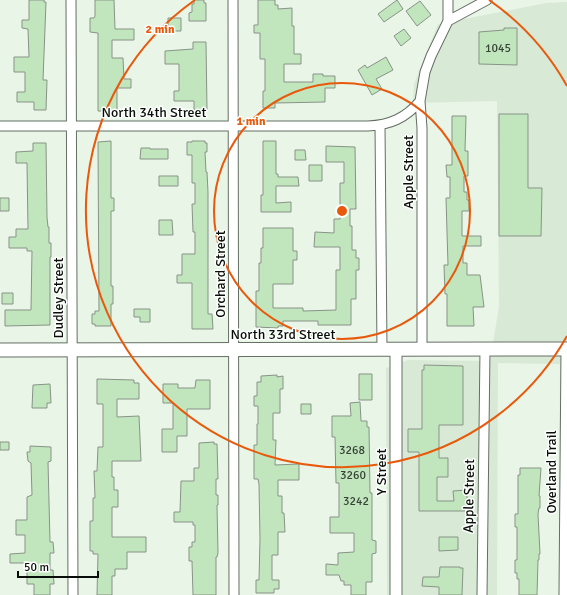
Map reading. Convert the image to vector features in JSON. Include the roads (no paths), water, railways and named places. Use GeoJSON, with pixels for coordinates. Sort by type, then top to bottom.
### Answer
{"type":"FeatureCollection","features":[{"type":"Feature","properties":{"kind":"main road","name":"North 33rd Street"},"geometry":{"type":"LineString","coordinates":[[0,350],[567,349]]}},
{"type":"Feature","properties":{"kind":"street","name":"Dudley Street"},"geometry":{"type":"LineString","coordinates":[[71,0],[73,595]]}},
{"type":"Feature","properties":{"kind":"street","name":"Orchard Street"},"geometry":{"type":"LineString","coordinates":[[233,0],[234,595]]}},
{"type":"Feature","properties":{"kind":"street","name":"Apple Street"},"geometry":{"type":"LineString","coordinates":[[422,350],[422,128],[420,101],[425,72],[430,56],[448,21],[448,0]]}},
{"type":"Feature","properties":{"kind":"street"},"geometry":{"type":"LineString","coordinates":[[448,21],[487,0]]}},
{"type":"Feature","properties":{"kind":"street","name":"North 34th Street"},"geometry":{"type":"LineString","coordinates":[[0,126],[380,125],[404,117],[420,101]]}},
{"type":"Feature","properties":{"kind":"street"},"geometry":{"type":"LineString","coordinates":[[380,125],[382,350]]}},
{"type":"Feature","properties":{"kind":"street","name":"Apple Street"},"geometry":{"type":"LineString","coordinates":[[482,595],[485,349]]}},
{"type":"Feature","properties":{"kind":"street","name":"Overland Trail"},"geometry":{"type":"LineString","coordinates":[[564,595],[567,349]]}},
{"type":"Feature","properties":{"kind":"street","name":"Y Street"},"geometry":{"type":"LineString","coordinates":[[396,350],[396,595]]}}]}
